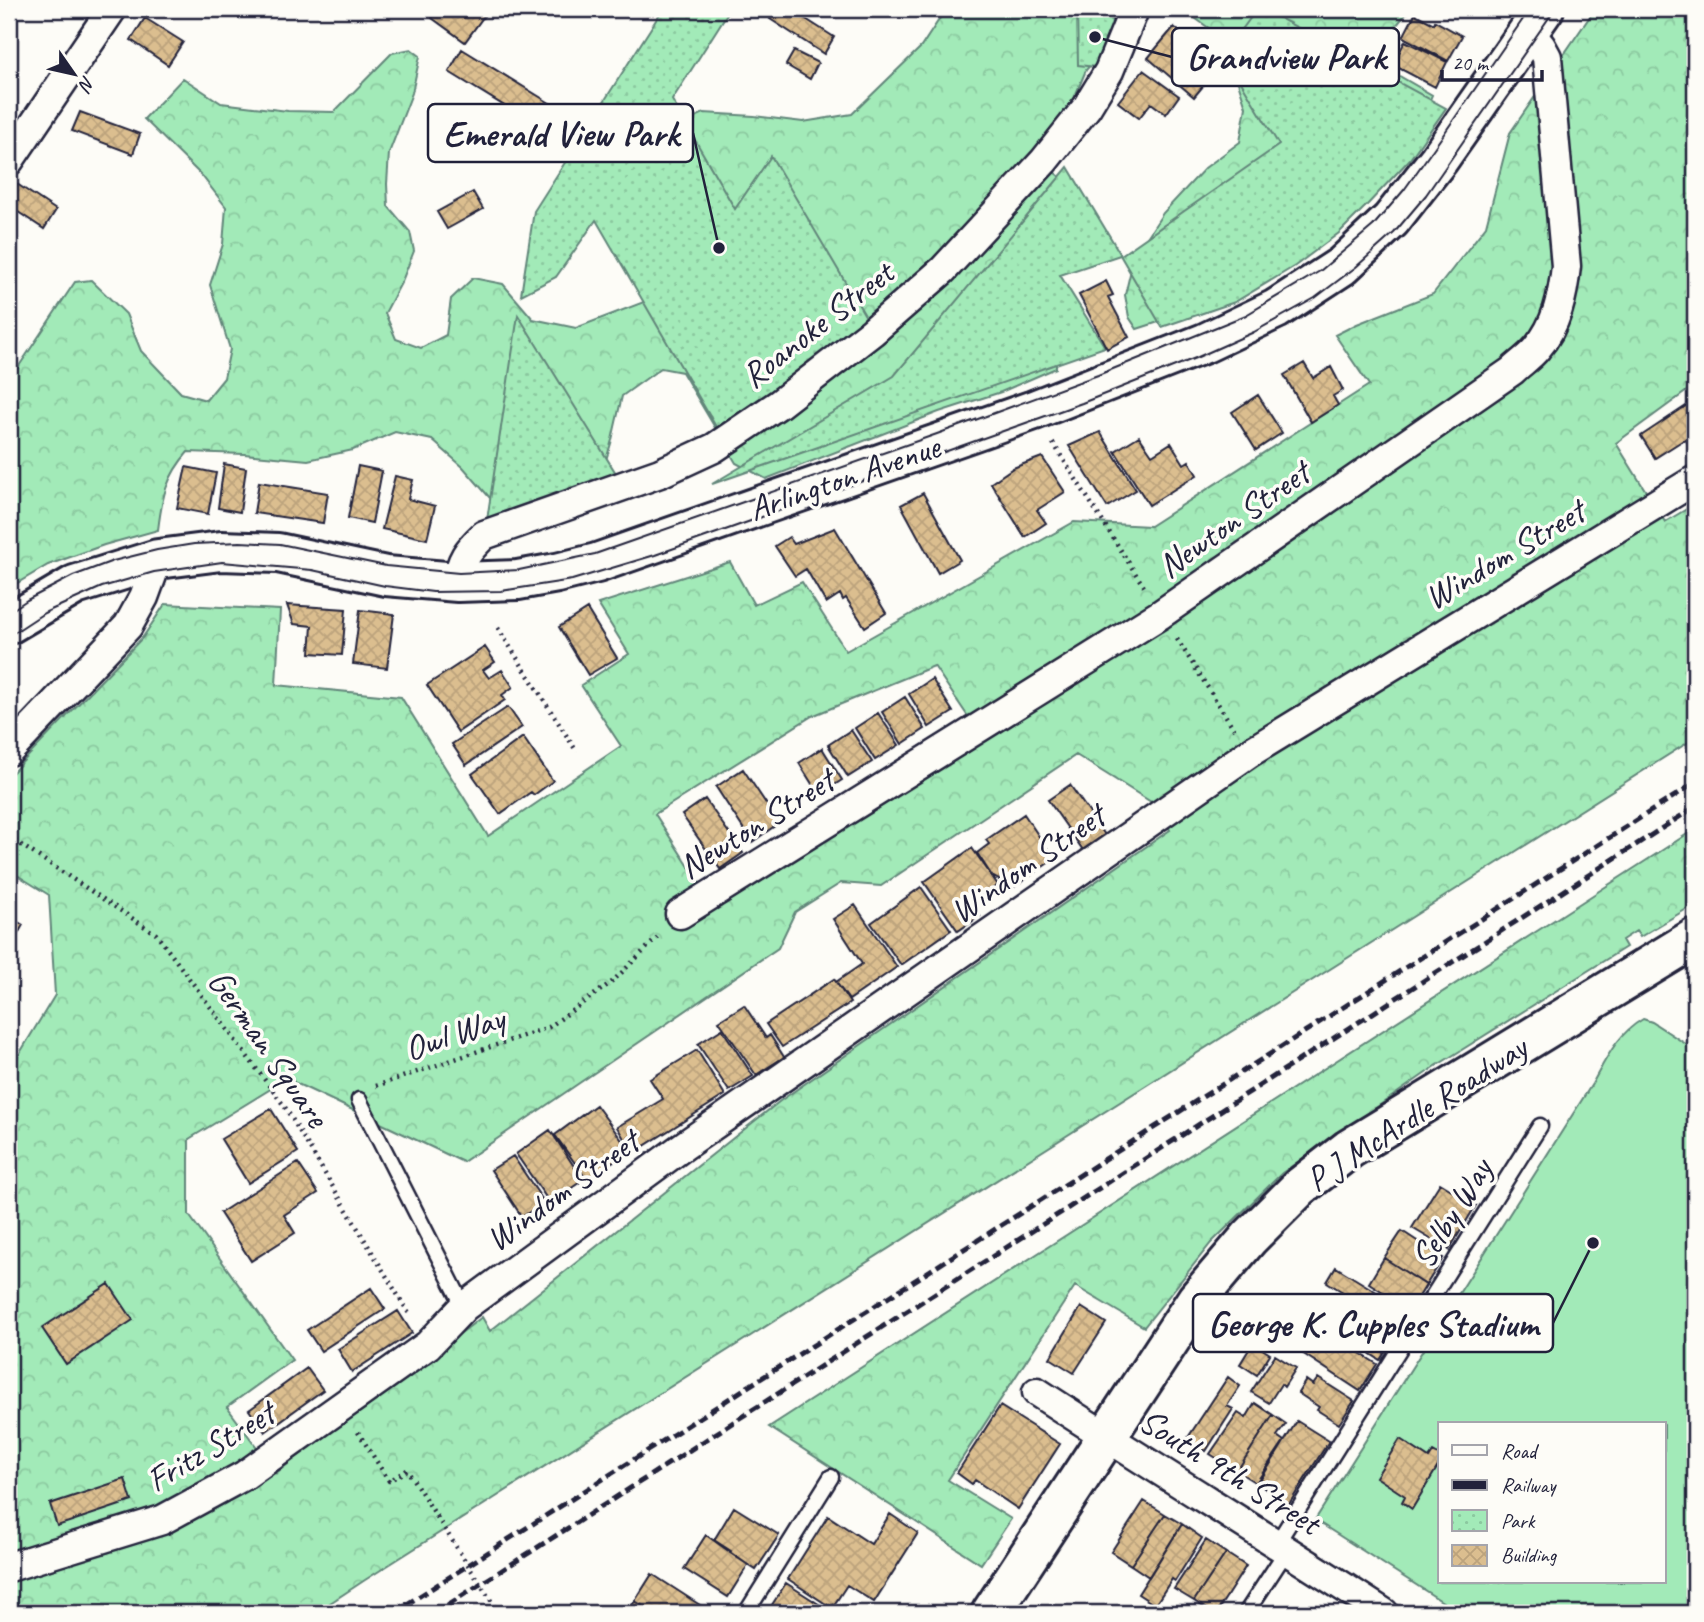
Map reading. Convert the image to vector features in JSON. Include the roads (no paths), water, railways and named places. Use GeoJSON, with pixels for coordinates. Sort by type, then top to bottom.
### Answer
{"type":"FeatureCollection","features":[{"type":"Feature","properties":{"kind":"main road","name":"Arlington Avenue"},"geometry":{"type":"LineString","coordinates":[[9,624],[75,586],[158,559],[221,551],[278,553],[386,576],[458,582],[518,580],[557,573],[597,563],[1034,410],[1205,343],[1276,309],[1342,266],[1391,220],[1439,159],[1536,19]]}},
{"type":"Feature","properties":{"kind":"main road","name":"P J McArdle Roadway"},"geometry":{"type":"LineString","coordinates":[[991,1613],[1197,1299],[1249,1238],[1300,1187],[1349,1149],[1695,938]]}},
{"type":"Feature","properties":{"kind":"street"},"geometry":{"type":"LineString","coordinates":[[9,161],[112,9]]}},
{"type":"Feature","properties":{"kind":"street","name":"Roanoke Street"},"geometry":{"type":"LineString","coordinates":[[458,582],[468,550],[484,535],[660,473],[714,448],[779,404],[872,332],[943,270],[1044,161],[1087,107],[1109,71],[1133,9]]}},
{"type":"Feature","properties":{"kind":"street","name":"Newton Street"},"geometry":{"type":"LineString","coordinates":[[680,914],[1160,614],[1512,371],[1537,349],[1552,324],[1563,292],[1566,265],[1547,57],[1541,46],[1536,19]]}},
{"type":"Feature","properties":{"kind":"street","name":"Windom Street"},"geometry":{"type":"LineString","coordinates":[[428,1345],[464,1307],[685,1145],[1249,754],[1695,480]]}},
{"type":"Feature","properties":{"kind":"street"},"geometry":{"type":"LineString","coordinates":[[9,751],[128,625],[144,597],[158,559]]}},
{"type":"Feature","properties":{"kind":"street","name":"Fritz Street"},"geometry":{"type":"LineString","coordinates":[[9,1567],[162,1520],[245,1475],[428,1345]]}},
{"type":"Feature","properties":{"kind":"street","name":"South 9th Street"},"geometry":{"type":"LineString","coordinates":[[1037,1392],[1384,1613]]}},
{"type":"Feature","properties":{"kind":"lane"},"geometry":{"type":"LineString","coordinates":[[359,1100],[464,1307]]}},
{"type":"Feature","properties":{"kind":"lane","name":"Selby Way"},"geometry":{"type":"LineString","coordinates":[[1246,1613],[1282,1547],[1540,1126]]}},
{"type":"Feature","properties":{"kind":"lane"},"geometry":{"type":"LineString","coordinates":[[746,1613],[831,1477]]}},
{"type":"Feature","properties":{"kind":"tram line"},"geometry":{"type":"LineString","coordinates":[[9,612],[73,576],[113,561],[194,544],[280,544],[386,566],[459,573],[519,570],[595,554],[1098,375],[1246,315],[1320,271],[1373,226],[1404,190],[1530,9]]}},
{"type":"Feature","properties":{"kind":"tram line"},"geometry":{"type":"LineString","coordinates":[[9,636],[44,613],[102,587],[154,572],[222,562],[312,570],[385,586],[433,592],[501,591],[572,580],[655,555],[1082,403],[1198,357],[1254,332],[1315,298],[1356,267],[1394,233],[1426,195],[1555,9]]}},
{"type":"Feature","properties":{"kind":"railway"},"geometry":{"type":"LineString","coordinates":[[393,1613],[1695,783]]}},
{"type":"Feature","properties":{"kind":"railway"},"geometry":{"type":"LineString","coordinates":[[435,1613],[1695,807]]}},
{"type":"Feature","properties":{"kind":"place","name":"Grandview Park"},"geometry":{"type":"Point","coordinates":[1095,37]}},
{"type":"Feature","properties":{"kind":"place","name":"Emerald View Park"},"geometry":{"type":"Point","coordinates":[719,248]}},
{"type":"Feature","properties":{"kind":"place","name":"George K. Cupples Stadium"},"geometry":{"type":"Point","coordinates":[1593,1243]}}]}
